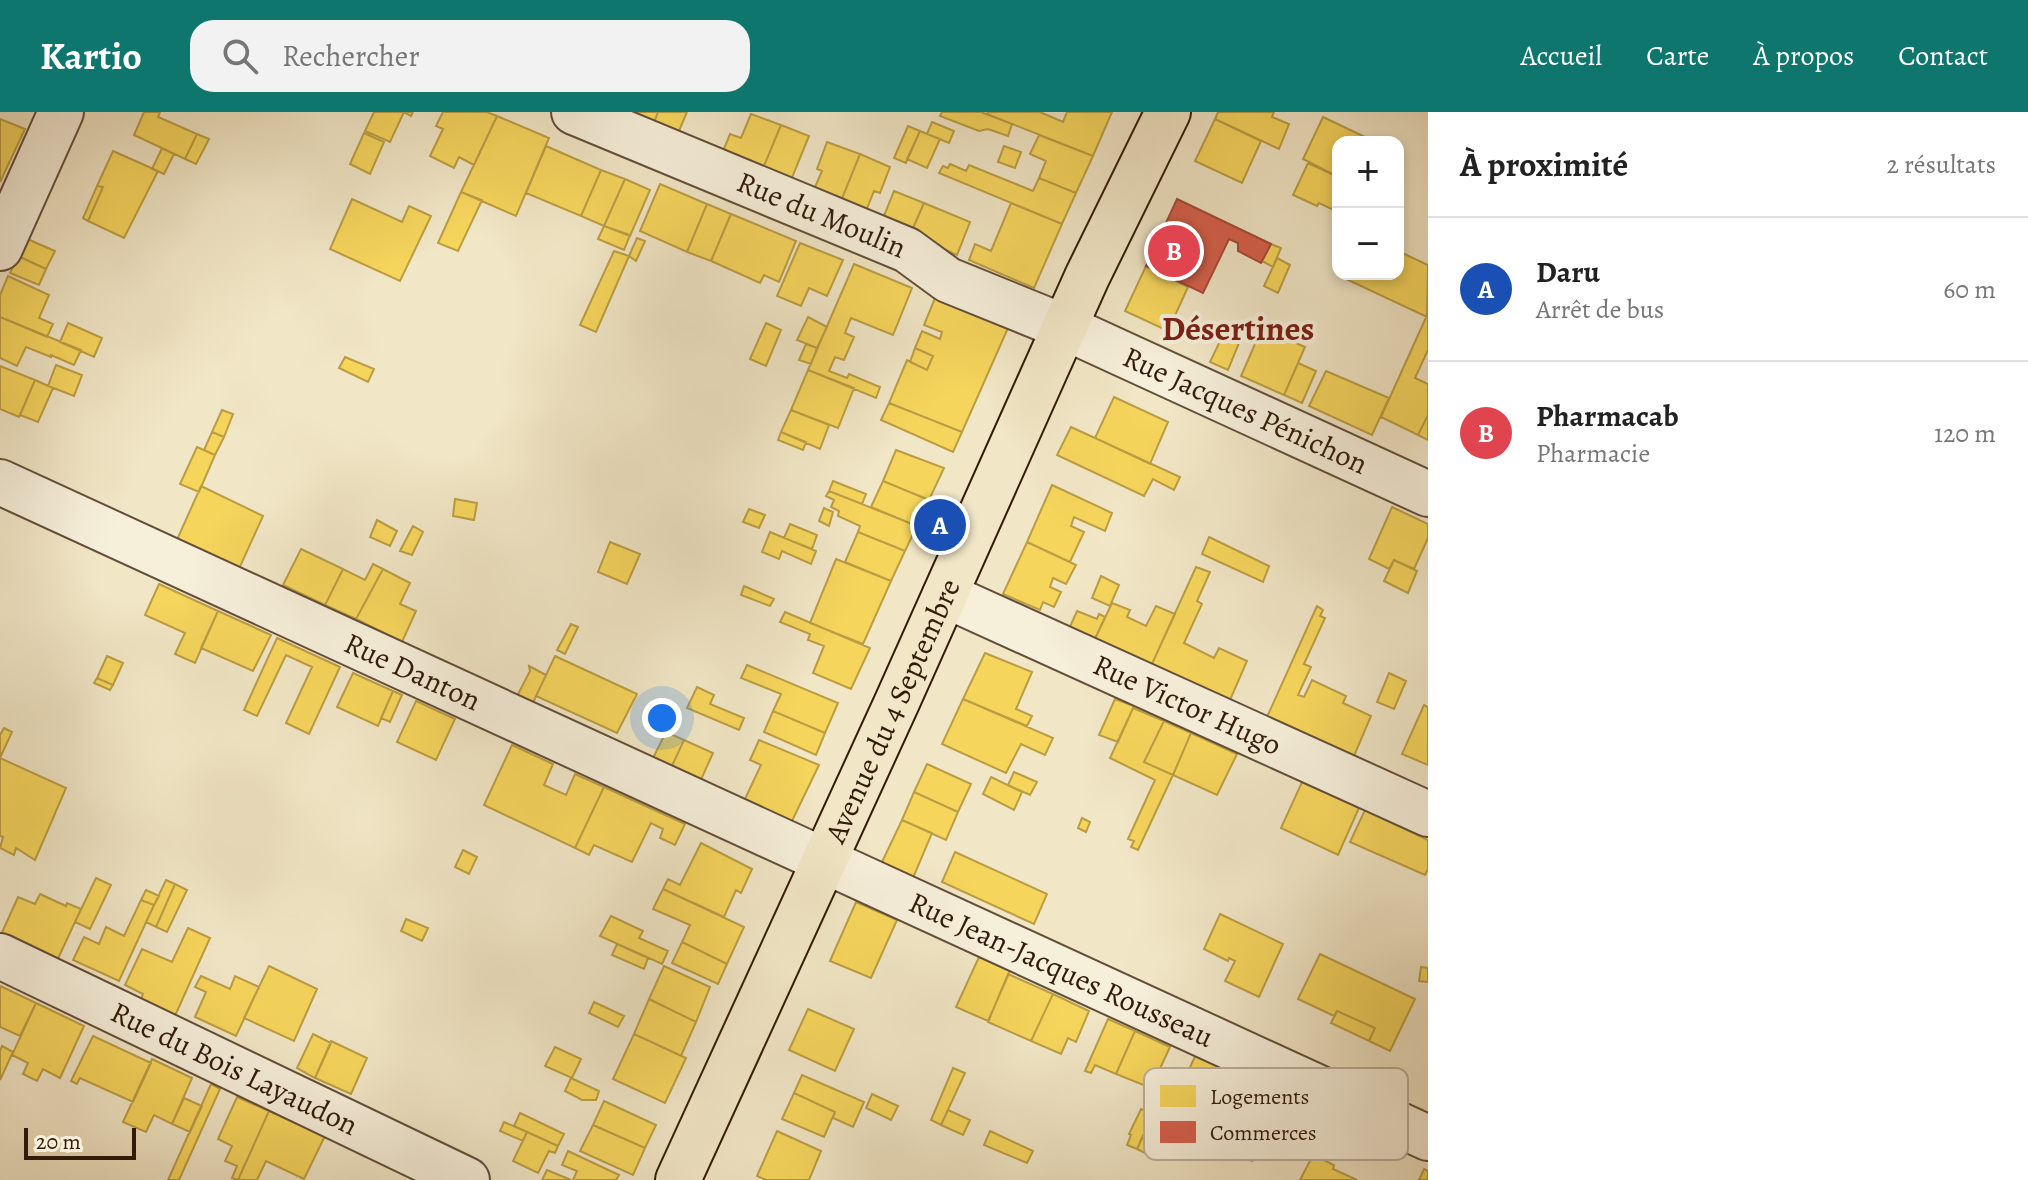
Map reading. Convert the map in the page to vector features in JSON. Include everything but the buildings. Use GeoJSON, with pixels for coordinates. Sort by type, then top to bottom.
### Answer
{"type":"FeatureCollection","features":[{"type":"Feature","properties":{"kind":"main road","name":"Avenue du 4 Septembre"},"geometry":{"type":"LineString","coordinates":[[678,1180],[1064,327],[1168,112]]}},
{"type":"Feature","properties":{"kind":"street"},"geometry":{"type":"LineString","coordinates":[[0,248],[61,112]]}},
{"type":"Feature","properties":{"kind":"street","name":"Rue du Moulin"},"geometry":{"type":"LineString","coordinates":[[574,112],[907,250],[948,280],[1064,327]]}},
{"type":"Feature","properties":{"kind":"street","name":"Rue Jacques Pénichon"},"geometry":{"type":"LineString","coordinates":[[1064,327],[1428,494]]}},
{"type":"Feature","properties":{"kind":"street","name":"Rue Danton"},"geometry":{"type":"LineString","coordinates":[[0,482],[823,862]]}},
{"type":"Feature","properties":{"kind":"street","name":"Rue Victor Hugo"},"geometry":{"type":"LineString","coordinates":[[945,595],[1428,814]]}},
{"type":"Feature","properties":{"kind":"street","name":"Rue Jean-Jacques Rousseau"},"geometry":{"type":"LineString","coordinates":[[823,862],[1275,1068]]}},
{"type":"Feature","properties":{"kind":"street","name":"Rue du Bois Layaudon"},"geometry":{"type":"LineString","coordinates":[[0,956],[467,1180]]}},
{"type":"Feature","properties":{"kind":"street","name":"Rue Jean-Jacques Rousseau"},"geometry":{"type":"LineString","coordinates":[[1408,1129],[1428,1138]]}},
{"type":"Feature","properties":{"kind":"place","name":"Pharmacab"},"geometry":{"type":"Point","coordinates":[1174,251]}},
{"type":"Feature","properties":{"kind":"place","name":"Daru"},"geometry":{"type":"Point","coordinates":[940,525]}},
{"type":"Feature","properties":{"kind":"district","name":"Désertines"},"geometry":{"type":"Point","coordinates":[1238,328]}}]}
